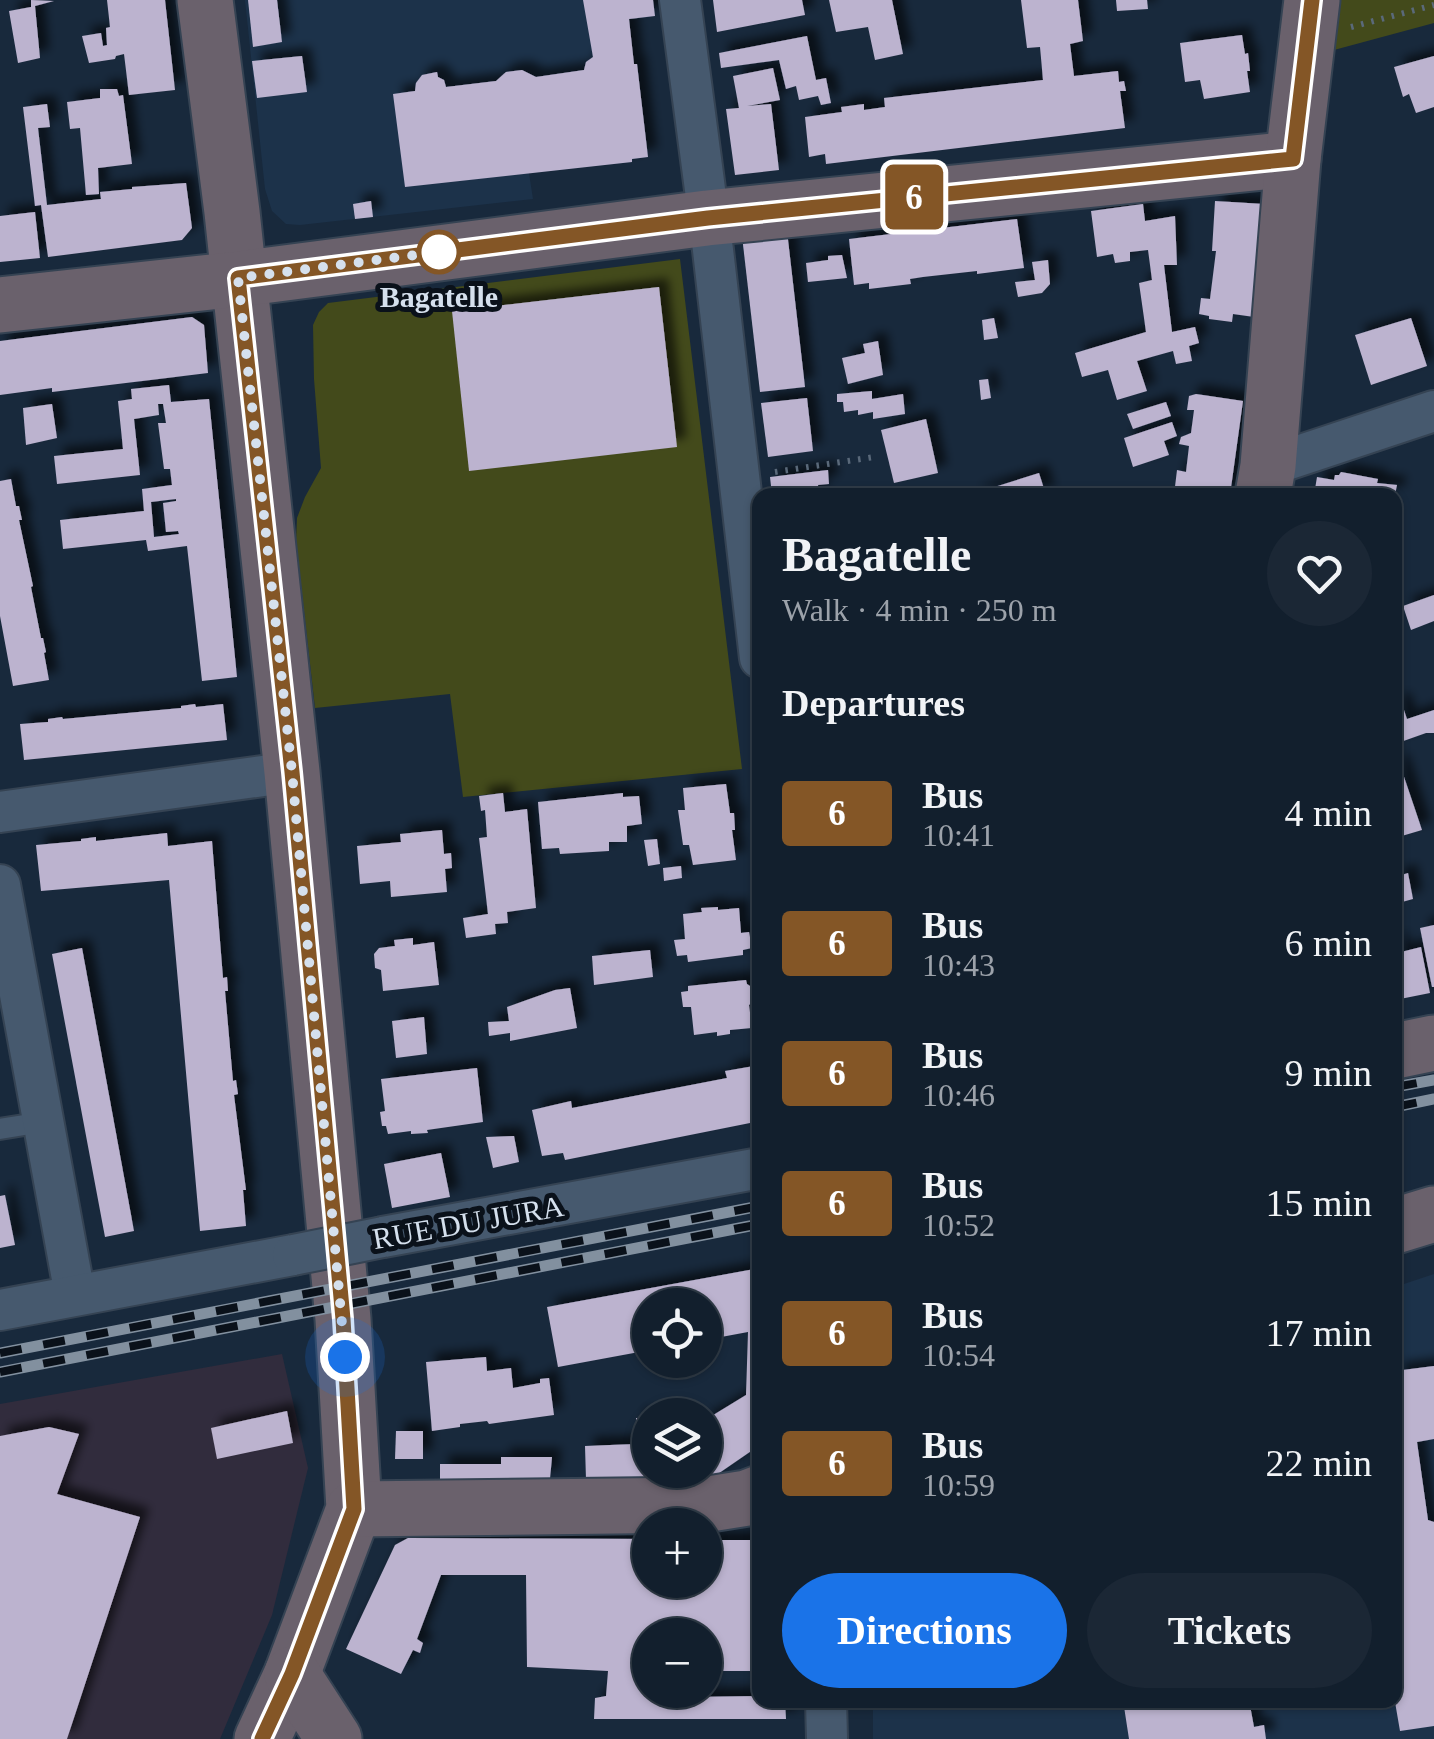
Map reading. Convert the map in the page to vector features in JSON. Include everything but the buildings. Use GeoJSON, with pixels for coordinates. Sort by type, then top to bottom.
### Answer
{"type":"FeatureCollection","features":[{"type":"Feature","properties":{"kind":"street"},"geometry":{"type":"LineString","coordinates":[[205,0],[292,772],[343,1319],[354,1509],[292,1674],[262,1739]]}},
{"type":"Feature","properties":{"kind":"street"},"geometry":{"type":"LineString","coordinates":[[680,0],[752,589]]}},
{"type":"Feature","properties":{"kind":"street"},"geometry":{"type":"LineString","coordinates":[[1309,20],[1265,481],[1434,411]]}},
{"type":"Feature","properties":{"kind":"street"},"geometry":{"type":"LineString","coordinates":[[0,305],[708,218],[1293,159]]}},
{"type":"Feature","properties":{"kind":"street"},"geometry":{"type":"LineString","coordinates":[[0,812],[292,772]]}},
{"type":"Feature","properties":{"kind":"street"},"geometry":{"type":"LineString","coordinates":[[0,885],[75,1295]]}},
{"type":"Feature","properties":{"kind":"street"},"geometry":{"type":"LineString","coordinates":[[1402,1050],[1434,1043]]}},
{"type":"Feature","properties":{"kind":"street","name":"RUE DU JURA"},"geometry":{"type":"LineString","coordinates":[[0,1310],[752,1169]]}},
{"type":"Feature","properties":{"kind":"street"},"geometry":{"type":"LineString","coordinates":[[1402,1224],[1434,1214]]}},
{"type":"Feature","properties":{"kind":"street"},"geometry":{"type":"LineString","coordinates":[[354,1509],[702,1505],[752,1496]]}},
{"type":"Feature","properties":{"kind":"street"},"geometry":{"type":"LineString","coordinates":[[292,1674],[334,1739]]}},
{"type":"Feature","properties":{"kind":"street"},"geometry":{"type":"LineString","coordinates":[[826,1708],[827,1739]]}},
{"type":"Feature","properties":{"kind":"lane"},"geometry":{"type":"LineString","coordinates":[[0,1129],[43,1122]]}},
{"type":"Feature","properties":{"kind":"path"},"geometry":{"type":"LineString","coordinates":[[1309,20],[1434,6]]}},
{"type":"Feature","properties":{"kind":"path"},"geometry":{"type":"LineString","coordinates":[[739,477],[874,457]]}},
{"type":"Feature","properties":{"kind":"shaded area"},"geometry":{"type":"Polygon","coordinates":[[[245,0],[653,0],[655,16],[629,20],[648,157],[529,173],[533,199],[286,224],[272,211],[265,189],[245,0]]]}},
{"type":"Feature","properties":{"kind":"shaded area"},"geometry":{"type":"Polygon","coordinates":[[[1434,1274],[1434,1739],[873,1739],[873,1708],[1402,1708],[1402,1285],[1434,1274]]]}},
{"type":"Feature","properties":{"kind":"shaded area"},"geometry":{"type":"Polygon","coordinates":[[[282,1354],[308,1468],[272,1615],[220,1739],[0,1739],[0,1404],[282,1354]]]}},
{"type":"Feature","properties":{"kind":"green space"},"geometry":{"type":"Polygon","coordinates":[[[1341,0],[1434,0],[1434,23],[1334,50],[1341,0]]]}},
{"type":"Feature","properties":{"kind":"green space"},"geometry":{"type":"Polygon","coordinates":[[[680,259],[742,769],[463,797],[450,694],[315,708],[296,541],[297,518],[321,468],[313,325],[328,303],[680,259]]]}},
{"type":"Feature","properties":{"kind":"railway"},"geometry":{"type":"LineString","coordinates":[[1402,1086],[1434,1080]]}},
{"type":"Feature","properties":{"kind":"railway"},"geometry":{"type":"LineString","coordinates":[[1402,1106],[1434,1099]]}},
{"type":"Feature","properties":{"kind":"railway"},"geometry":{"type":"LineString","coordinates":[[0,1353],[752,1208]]}},
{"type":"Feature","properties":{"kind":"railway"},"geometry":{"type":"LineString","coordinates":[[0,1372],[752,1226]]}},
{"type":"Feature","properties":{"kind":"bus line","name":"6"},"geometry":{"type":"LineString","coordinates":[[262,1739],[292,1674],[354,1509],[343,1319],[292,772],[238,278],[708,218],[1293,159],[1312,0]]}},
{"type":"Feature","properties":{"kind":"place","name":"Bagatelle"},"geometry":{"type":"Point","coordinates":[439,252]}},
{"type":"Feature","properties":{"kind":"route"},"geometry":{"type":"LineString","coordinates":[[345,1357],[292,772],[238,278],[439,252]]}}]}
